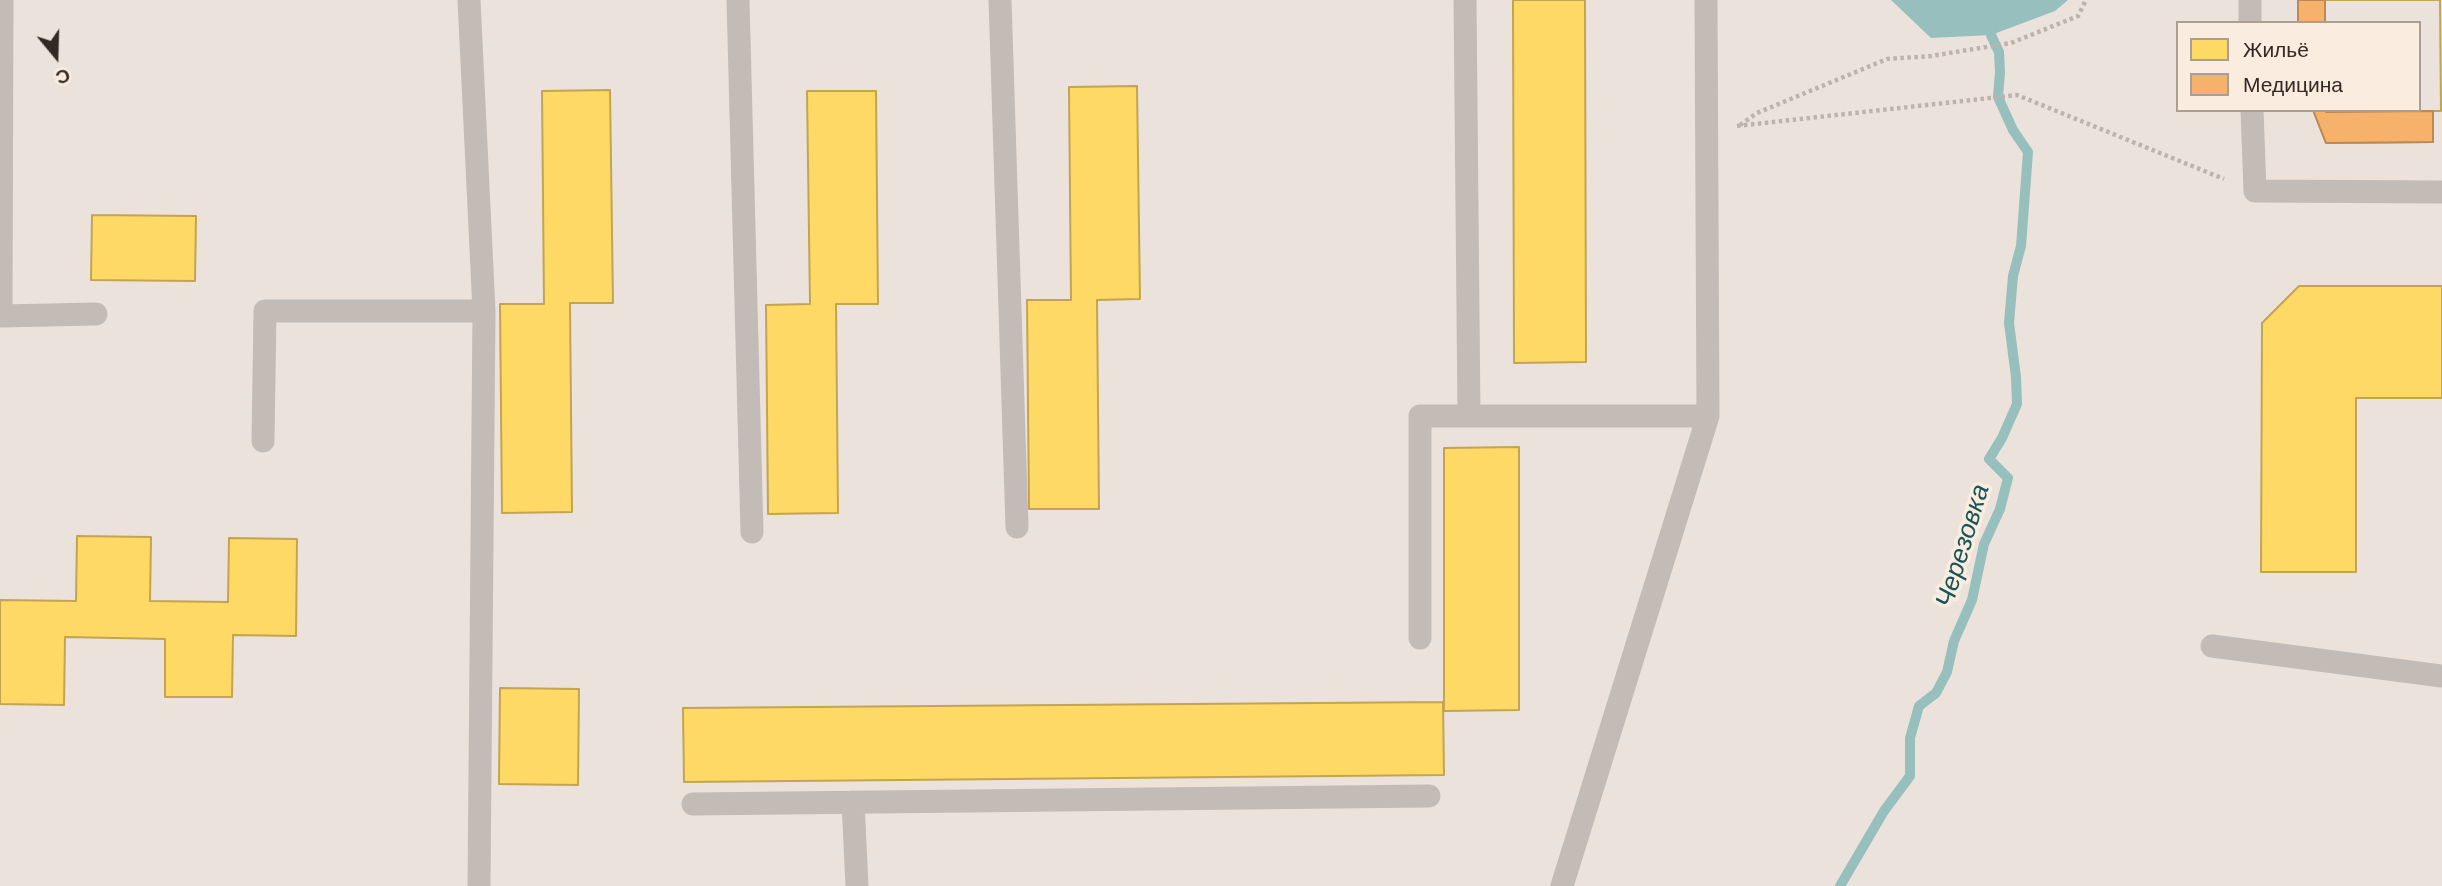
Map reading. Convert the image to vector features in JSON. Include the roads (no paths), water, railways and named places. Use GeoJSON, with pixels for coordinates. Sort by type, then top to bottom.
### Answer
{"type":"FeatureCollection","features":[{"type":"Feature","properties":{"kind":"lane"},"geometry":{"type":"LineString","coordinates":[[2,0],[1,316],[96,314]]}},
{"type":"Feature","properties":{"kind":"lane"},"geometry":{"type":"LineString","coordinates":[[469,0],[484,311],[479,886]]}},
{"type":"Feature","properties":{"kind":"lane"},"geometry":{"type":"LineString","coordinates":[[738,0],[751,532]]}},
{"type":"Feature","properties":{"kind":"lane"},"geometry":{"type":"LineString","coordinates":[[1000,0],[1017,527]]}},
{"type":"Feature","properties":{"kind":"lane"},"geometry":{"type":"LineString","coordinates":[[1465,0],[1469,416]]}},
{"type":"Feature","properties":{"kind":"lane"},"geometry":{"type":"LineString","coordinates":[[1562,886],[1708,416],[1706,0]]}},
{"type":"Feature","properties":{"kind":"lane"},"geometry":{"type":"LineString","coordinates":[[2249,0],[2250,21]]}},
{"type":"Feature","properties":{"kind":"lane"},"geometry":{"type":"LineString","coordinates":[[2252,112],[2255,191],[2442,192]]}},
{"type":"Feature","properties":{"kind":"lane"},"geometry":{"type":"LineString","coordinates":[[262,442],[265,311],[484,311]]}},
{"type":"Feature","properties":{"kind":"lane"},"geometry":{"type":"LineString","coordinates":[[1420,638],[1420,416],[1708,416]]}},
{"type":"Feature","properties":{"kind":"lane"},"geometry":{"type":"LineString","coordinates":[[2212,646],[2442,676]]}},
{"type":"Feature","properties":{"kind":"lane"},"geometry":{"type":"LineString","coordinates":[[693,804],[1429,796]]}},
{"type":"Feature","properties":{"kind":"lane"},"geometry":{"type":"LineString","coordinates":[[853,802],[857,886]]}},
{"type":"Feature","properties":{"kind":"water"},"geometry":{"type":"Polygon","coordinates":[[[1891,0],[2068,0],[2055,11],[1991,35],[1931,38],[1891,0]]]}},
{"type":"Feature","properties":{"kind":"waterway","name":"Черезовка"},"geometry":{"type":"LineString","coordinates":[[1840,886],[1884,811],[1910,776],[1910,738],[1919,706],[1936,693],[1947,672],[1954,641],[1972,600],[1984,544],[2000,509],[2008,478],[1989,459],[2017,404],[2009,323],[2013,276],[2021,246],[2028,152],[2013,130],[1998,97],[1999,52],[1991,35],[1995,0]]}}]}
